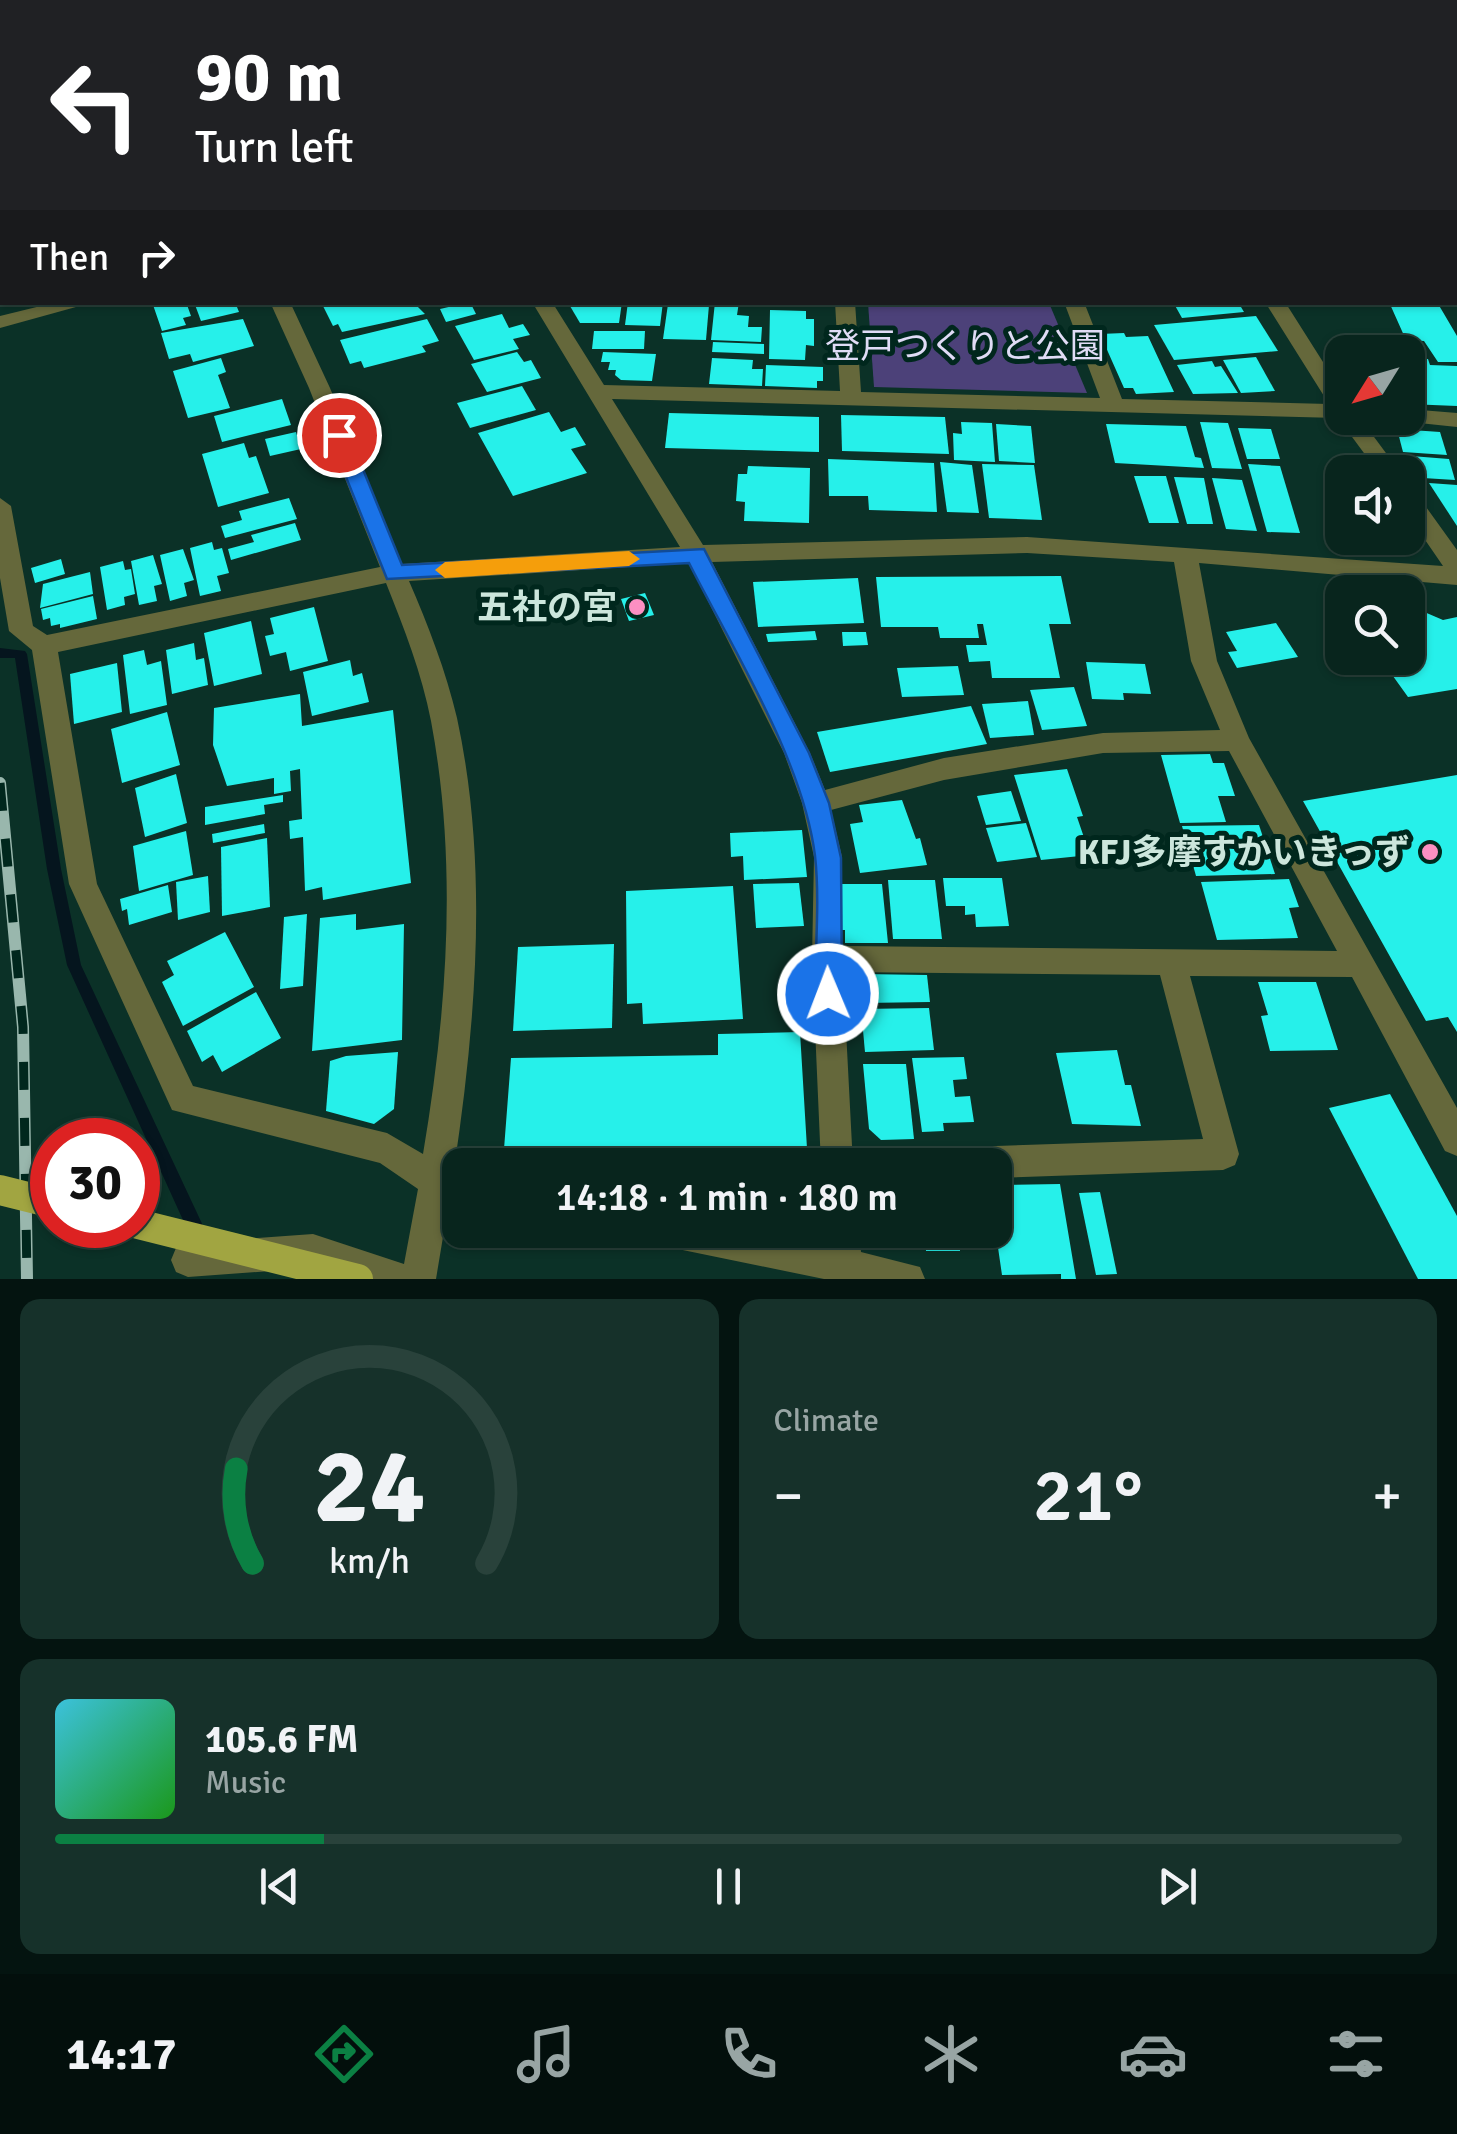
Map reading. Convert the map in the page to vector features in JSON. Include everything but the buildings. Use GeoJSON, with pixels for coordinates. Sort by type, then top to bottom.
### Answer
{"type":"FeatureCollection","features":[{"type":"Feature","properties":{"kind":"main road"},"geometry":{"type":"LineString","coordinates":[[0,1190],[30,1198]]}},
{"type":"Feature","properties":{"kind":"main road"},"geometry":{"type":"LineString","coordinates":[[160,1230],[358,1279]]}},
{"type":"Feature","properties":{"kind":"street"},"geometry":{"type":"LineString","coordinates":[[0,322],[71,305]]}},
{"type":"Feature","properties":{"kind":"street"},"geometry":{"type":"LineString","coordinates":[[282,305],[310,361],[394,573],[433,675],[444,722],[459,832],[459,969],[450,1148]]}},
{"type":"Feature","properties":{"kind":"street"},"geometry":{"type":"LineString","coordinates":[[544,305],[696,554],[797,753],[816,803],[828,858],[827,960],[836,1148]]}},
{"type":"Feature","properties":{"kind":"street"},"geometry":{"type":"LineString","coordinates":[[845,305],[851,399]]}},
{"type":"Feature","properties":{"kind":"street"},"geometry":{"type":"LineString","coordinates":[[1075,305],[1114,406]]}},
{"type":"Feature","properties":{"kind":"street"},"geometry":{"type":"LineString","coordinates":[[1277,305],[1325,383]]}},
{"type":"Feature","properties":{"kind":"street"},"geometry":{"type":"LineString","coordinates":[[597,392],[1325,410]]}},
{"type":"Feature","properties":{"kind":"street"},"geometry":{"type":"LineString","coordinates":[[1425,417],[1457,420]]}},
{"type":"Feature","properties":{"kind":"street"},"geometry":{"type":"LineString","coordinates":[[0,506],[21,631],[44,645],[394,573],[696,554],[1028,545],[1457,576]]}},
{"type":"Feature","properties":{"kind":"street"},"geometry":{"type":"LineString","coordinates":[[1425,522],[1457,568]]}},
{"type":"Feature","properties":{"kind":"street"},"geometry":{"type":"LineString","coordinates":[[1186,554],[1204,661],[1237,740],[1457,1140]]}},
{"type":"Feature","properties":{"kind":"street"},"geometry":{"type":"LineString","coordinates":[[44,645],[83,884],[183,1099],[387,1149],[442,1181]]}},
{"type":"Feature","properties":{"kind":"street"},"geometry":{"type":"LineString","coordinates":[[816,803],[944,769],[1103,743],[1237,740]]}},
{"type":"Feature","properties":{"kind":"street"},"geometry":{"type":"LineString","coordinates":[[827,960],[1358,964]]}},
{"type":"Feature","properties":{"kind":"street"},"geometry":{"type":"LineString","coordinates":[[1012,1161],[1223,1154],[1171,960]]}},
{"type":"Feature","properties":{"kind":"street"},"geometry":{"type":"LineString","coordinates":[[420,1279],[442,1204]]}},
{"type":"Feature","properties":{"kind":"street"},"geometry":{"type":"LineString","coordinates":[[743,1248],[846,1273],[908,1279]]}},
{"type":"Feature","properties":{"kind":"street"},"geometry":{"type":"LineString","coordinates":[[844,1248],[846,1273]]}},
{"type":"Feature","properties":{"kind":"street"},"geometry":{"type":"LineString","coordinates":[[188,1260],[313,1251],[398,1279]]}},
{"type":"Feature","properties":{"kind":"green space","name":"登戸つくりと公園"},"geometry":{"type":"Polygon","coordinates":[[[868,305],[1050,305],[1087,393],[874,387],[868,305]]]}},
{"type":"Feature","properties":{"kind":"waterway"},"geometry":{"type":"LineString","coordinates":[[0,653],[21,654],[54,869],[74,965],[199,1236]]}},
{"type":"Feature","properties":{"kind":"railway"},"geometry":{"type":"LineString","coordinates":[[0,783],[23,1027],[27,1279]]}},
{"type":"Feature","properties":{"kind":"slow traffic"},"geometry":{"type":"LineString","coordinates":[[445,570],[629,559]]}},
{"type":"Feature","properties":{"kind":"place","name":"五社の宮"},"geometry":{"type":"Point","coordinates":[637,607]}},
{"type":"Feature","properties":{"kind":"place","name":"KFJ多摩すかいきっず"},"geometry":{"type":"Point","coordinates":[1430,852]}},
{"type":"Feature","properties":{"kind":"route"},"geometry":{"type":"LineString","coordinates":[[339,435],[394,573],[696,554],[797,753],[816,803],[828,858],[828,994]]}}]}
